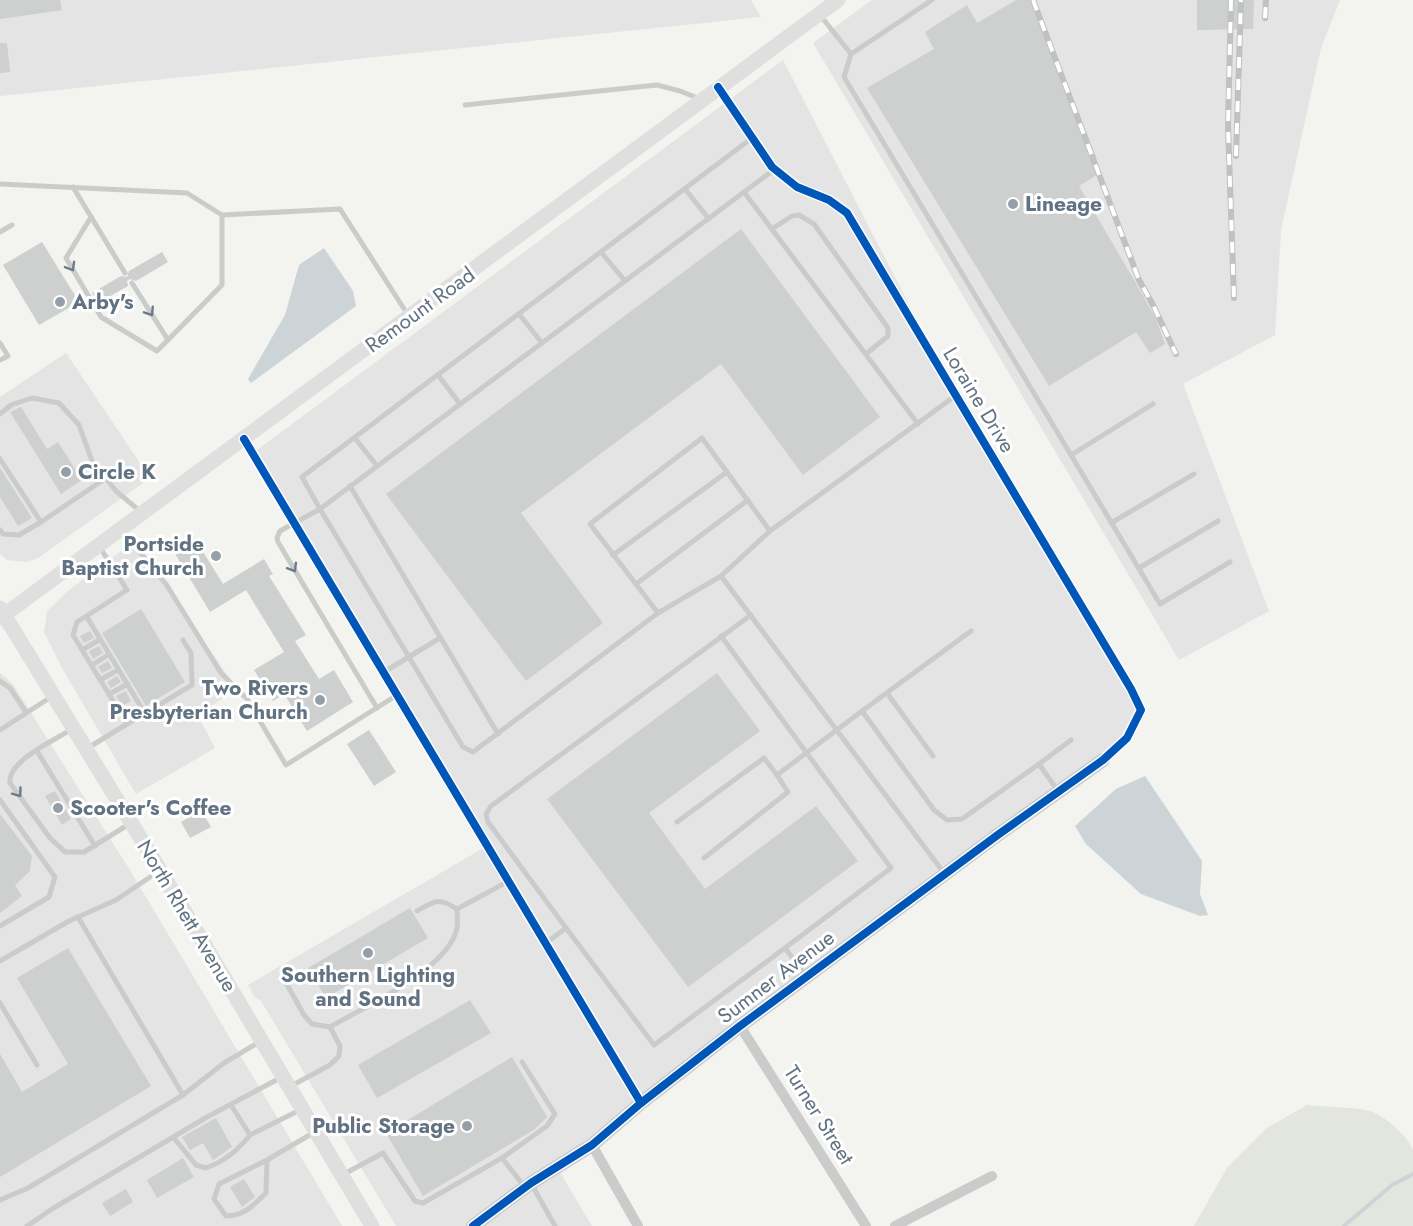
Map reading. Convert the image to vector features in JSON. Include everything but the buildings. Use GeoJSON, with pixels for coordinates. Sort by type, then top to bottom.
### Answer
{"type":"FeatureCollection","features":[{"type":"Feature","properties":{"kind":"main road","name":"Remount Road"},"geometry":{"type":"LineString","coordinates":[[1,613],[142,514],[838,0]]}},
{"type":"Feature","properties":{"kind":"main road","name":"North Rhett Avenue"},"geometry":{"type":"LineString","coordinates":[[1,613],[160,870],[372,1226]]}},
{"type":"Feature","properties":{"kind":"street","name":"Loraine Drive"},"geometry":{"type":"LineString","coordinates":[[718,87],[775,170],[797,187],[829,200],[847,213],[1131,689],[1141,710],[1127,738],[1103,760]]}},
{"type":"Feature","properties":{"kind":"street"},"geometry":{"type":"LineString","coordinates":[[244,439],[640,1102]]}},
{"type":"Feature","properties":{"kind":"street","name":"Sumner Avenue"},"geometry":{"type":"LineString","coordinates":[[473,1226],[528,1185],[592,1145],[640,1102],[740,1026],[1103,760]]}},
{"type":"Feature","properties":{"kind":"street","name":"Turner Street"},"geometry":{"type":"LineString","coordinates":[[740,1026],[866,1226]]}},
{"type":"Feature","properties":{"kind":"street"},"geometry":{"type":"LineString","coordinates":[[592,1145],[638,1226]]}},
{"type":"Feature","properties":{"kind":"street"},"geometry":{"type":"LineString","coordinates":[[895,1226],[992,1176]]}},
{"type":"Feature","properties":{"kind":"lane"},"geometry":{"type":"LineString","coordinates":[[932,0],[851,54],[844,77],[1160,604],[1230,562]]}},
{"type":"Feature","properties":{"kind":"lane"},"geometry":{"type":"LineString","coordinates":[[819,14],[851,54]]}},
{"type":"Feature","properties":{"kind":"lane"},"geometry":{"type":"LineString","coordinates":[[465,105],[657,85],[680,90],[701,100]]}},
{"type":"Feature","properties":{"kind":"lane"},"geometry":{"type":"LineString","coordinates":[[752,138],[302,477],[463,747],[473,752],[658,612],[721,576],[770,531],[956,396]]}},
{"type":"Feature","properties":{"kind":"lane"},"geometry":{"type":"LineString","coordinates":[[376,708],[278,542],[280,531],[320,509],[775,170]]}},
{"type":"Feature","properties":{"kind":"lane"},"geometry":{"type":"LineString","coordinates":[[0,184],[187,193],[222,215],[340,210],[409,317]]}},
{"type":"Feature","properties":{"kind":"lane"},"geometry":{"type":"LineString","coordinates":[[73,187],[125,273]]}},
{"type":"Feature","properties":{"kind":"lane"},"geometry":{"type":"LineString","coordinates":[[685,189],[709,219]]}},
{"type":"Feature","properties":{"kind":"lane"},"geometry":{"type":"LineString","coordinates":[[744,192],[918,424]]}},
{"type":"Feature","properties":{"kind":"lane"},"geometry":{"type":"LineString","coordinates":[[772,229],[799,214],[814,224],[888,328],[888,336],[866,354]]}},
{"type":"Feature","properties":{"kind":"lane"},"geometry":{"type":"LineString","coordinates":[[91,217],[66,258],[101,317],[157,351],[222,285],[222,215]]}},
{"type":"Feature","properties":{"kind":"lane"},"geometry":{"type":"LineString","coordinates":[[0,232],[12,225]]}},
{"type":"Feature","properties":{"kind":"lane"},"geometry":{"type":"LineString","coordinates":[[601,252],[625,281]]}},
{"type":"Feature","properties":{"kind":"lane"},"geometry":{"type":"LineString","coordinates":[[132,283],[168,340]]}},
{"type":"Feature","properties":{"kind":"lane"},"geometry":{"type":"LineString","coordinates":[[519,314],[542,343]]}},
{"type":"Feature","properties":{"kind":"lane"},"geometry":{"type":"LineString","coordinates":[[0,342],[8,356],[0,360]]}},
{"type":"Feature","properties":{"kind":"lane"},"geometry":{"type":"LineString","coordinates":[[438,375],[460,404]]}},
{"type":"Feature","properties":{"kind":"lane"},"geometry":{"type":"LineString","coordinates":[[0,414],[11,405],[32,398],[59,403],[79,425],[92,461],[116,491],[142,514]]}},
{"type":"Feature","properties":{"kind":"lane"},"geometry":{"type":"LineString","coordinates":[[1071,455],[1153,404]]}},
{"type":"Feature","properties":{"kind":"lane"},"geometry":{"type":"LineString","coordinates":[[355,438],[377,466]]}},
{"type":"Feature","properties":{"kind":"lane"},"geometry":{"type":"LineString","coordinates":[[658,612],[590,524],[702,438],[770,531]]}},
{"type":"Feature","properties":{"kind":"lane"},"geometry":{"type":"LineString","coordinates":[[0,459],[41,522]]}},
{"type":"Feature","properties":{"kind":"lane"},"geometry":{"type":"LineString","coordinates":[[613,555],[727,472]]}},
{"type":"Feature","properties":{"kind":"lane"},"geometry":{"type":"LineString","coordinates":[[1111,523],[1194,474]]}},
{"type":"Feature","properties":{"kind":"lane"},"geometry":{"type":"LineString","coordinates":[[0,530],[3,534],[19,535],[106,478]]}},
{"type":"Feature","properties":{"kind":"lane"},"geometry":{"type":"LineString","coordinates":[[350,486],[498,734]]}},
{"type":"Feature","properties":{"kind":"lane"},"geometry":{"type":"LineString","coordinates":[[636,584],[748,500]]}},
{"type":"Feature","properties":{"kind":"lane"},"geometry":{"type":"LineString","coordinates":[[1138,568],[1218,521]]}},
{"type":"Feature","properties":{"kind":"lane"},"geometry":{"type":"LineString","coordinates":[[121,529],[166,584],[221,673],[247,699],[286,765],[397,695]]}},
{"type":"Feature","properties":{"kind":"lane"},"geometry":{"type":"LineString","coordinates":[[98,545],[127,590],[77,622],[73,634],[126,724]]}},
{"type":"Feature","properties":{"kind":"lane"},"geometry":{"type":"LineString","coordinates":[[721,576],[945,874]]}},
{"type":"Feature","properties":{"kind":"lane"},"geometry":{"type":"LineString","coordinates":[[721,636],[891,868],[654,1045],[488,822],[486,814],[491,806],[721,636],[750,615]]}},
{"type":"Feature","properties":{"kind":"lane"},"geometry":{"type":"LineString","coordinates":[[87,616],[99,640],[144,712]]}},
{"type":"Feature","properties":{"kind":"lane"},"geometry":{"type":"LineString","coordinates":[[777,774],[971,631]]}},
{"type":"Feature","properties":{"kind":"lane"},"geometry":{"type":"LineString","coordinates":[[384,672],[440,638]]}},
{"type":"Feature","properties":{"kind":"lane"},"geometry":{"type":"LineString","coordinates":[[82,650],[99,640]]}},
{"type":"Feature","properties":{"kind":"lane"},"geometry":{"type":"LineString","coordinates":[[86,749],[192,685],[191,653],[183,640]]}},
{"type":"Feature","properties":{"kind":"lane"},"geometry":{"type":"LineString","coordinates":[[92,665],[108,655]]}},
{"type":"Feature","properties":{"kind":"lane"},"geometry":{"type":"LineString","coordinates":[[100,680],[118,670]]}},
{"type":"Feature","properties":{"kind":"lane"},"geometry":{"type":"LineString","coordinates":[[0,681],[10,688],[26,712]]}},
{"type":"Feature","properties":{"kind":"lane"},"geometry":{"type":"LineString","coordinates":[[109,694],[128,684]]}},
{"type":"Feature","properties":{"kind":"lane"},"geometry":{"type":"LineString","coordinates":[[887,693],[933,756]]}},
{"type":"Feature","properties":{"kind":"lane"},"geometry":{"type":"LineString","coordinates":[[0,730],[52,696]]}},
{"type":"Feature","properties":{"kind":"lane"},"geometry":{"type":"LineString","coordinates":[[862,711],[934,810],[947,820],[962,819],[1071,740]]}},
{"type":"Feature","properties":{"kind":"lane"},"geometry":{"type":"LineString","coordinates":[[73,728],[15,766],[9,778],[10,783],[50,838],[65,852],[84,852],[131,823]]}},
{"type":"Feature","properties":{"kind":"lane"},"geometry":{"type":"LineString","coordinates":[[37,751],[94,846]]}},
{"type":"Feature","properties":{"kind":"lane"},"geometry":{"type":"LineString","coordinates":[[677,822],[764,758],[777,774],[788,792],[704,858]]}},
{"type":"Feature","properties":{"kind":"lane"},"geometry":{"type":"LineString","coordinates":[[1039,764],[1059,792]]}},
{"type":"Feature","properties":{"kind":"lane"},"geometry":{"type":"LineString","coordinates":[[0,800],[55,877],[49,897],[0,926]]}},
{"type":"Feature","properties":{"kind":"lane"},"geometry":{"type":"LineString","coordinates":[[0,961],[78,917],[116,900],[160,870]]}},
{"type":"Feature","properties":{"kind":"lane"},"geometry":{"type":"LineString","coordinates":[[457,909],[509,881]]}},
{"type":"Feature","properties":{"kind":"lane"},"geometry":{"type":"LineString","coordinates":[[417,911],[436,901],[445,901],[457,909]]}},
{"type":"Feature","properties":{"kind":"lane"},"geometry":{"type":"LineString","coordinates":[[285,981],[304,1015],[312,1024],[330,1027],[422,973],[438,960],[449,946],[457,929],[457,909]]}},
{"type":"Feature","properties":{"kind":"lane"},"geometry":{"type":"LineString","coordinates":[[78,917],[183,1095]]}},
{"type":"Feature","properties":{"kind":"lane"},"geometry":{"type":"LineString","coordinates":[[545,943],[566,928]]}},
{"type":"Feature","properties":{"kind":"lane"},"geometry":{"type":"LineString","coordinates":[[785,948],[806,977]]}},
{"type":"Feature","properties":{"kind":"lane"},"geometry":{"type":"LineString","coordinates":[[0,1003],[37,1065]]}},
{"type":"Feature","properties":{"kind":"lane"},"geometry":{"type":"LineString","coordinates":[[27,1226],[52,1209],[231,1105],[330,1065],[339,1056],[340,1046],[330,1027]]}},
{"type":"Feature","properties":{"kind":"lane"},"geometry":{"type":"LineString","coordinates":[[0,1200],[28,1188],[183,1095],[224,1063],[261,1041]]}},
{"type":"Feature","properties":{"kind":"lane"},"geometry":{"type":"LineString","coordinates":[[342,1175],[383,1153],[415,1201],[423,1203],[502,1158],[547,1126],[555,1114],[522,1062]]}},
{"type":"Feature","properties":{"kind":"lane"},"geometry":{"type":"LineString","coordinates":[[231,1105],[250,1135]]}},
{"type":"Feature","properties":{"kind":"lane"},"geometry":{"type":"LineString","coordinates":[[174,1138],[196,1165],[206,1168],[228,1157],[250,1135],[302,1109]]}},
{"type":"Feature","properties":{"kind":"lane"},"geometry":{"type":"LineString","coordinates":[[267,1160],[266,1193],[250,1209],[234,1216],[225,1216],[214,1199],[219,1184],[315,1132]]}},
{"type":"Feature","properties":{"kind":"lane"},"geometry":{"type":"LineString","coordinates":[[502,1158],[528,1185],[554,1226]]}},
{"type":"Feature","properties":{"kind":"shaded area"},"geometry":{"type":"Polygon","coordinates":[[[0,0],[751,0],[761,17],[0,96],[0,0]]]}},
{"type":"Feature","properties":{"kind":"shaded area"},"geometry":{"type":"Polygon","coordinates":[[[872,0],[1340,0],[1321,48],[1281,230],[1275,335],[1183,384],[1269,611],[1179,660],[813,43],[872,0]]]}},
{"type":"Feature","properties":{"kind":"shaded area"},"geometry":{"type":"Polygon","coordinates":[[[783,60],[956,396],[1141,710],[1127,738],[557,1167],[592,1226],[396,1226],[261,1001],[254,996],[248,985],[487,846],[253,453],[783,60]]]}},
{"type":"Feature","properties":{"kind":"shaded area"},"geometry":{"type":"Polygon","coordinates":[[[324,248],[353,291],[356,306],[251,383],[248,379],[285,315],[299,265],[324,248]]]}},
{"type":"Feature","properties":{"kind":"shaded area"},"geometry":{"type":"Polygon","coordinates":[[[66,353],[150,478],[38,558],[27,562],[7,560],[0,554],[0,397],[66,353]]]}},
{"type":"Feature","properties":{"kind":"shaded area"},"geometry":{"type":"Polygon","coordinates":[[[133,542],[166,584],[237,690],[197,714],[215,748],[136,794],[62,668],[44,632],[47,611],[68,591],[133,542]]]}},
{"type":"Feature","properties":{"kind":"shaded area"},"geometry":{"type":"Polygon","coordinates":[[[0,673],[13,684],[131,872],[342,1226],[0,1226],[0,673]]]}},
{"type":"Feature","properties":{"kind":"shaded area"},"geometry":{"type":"Polygon","coordinates":[[[1145,776],[1202,861],[1200,894],[1208,915],[1200,916],[1141,894],[1086,844],[1075,826],[1116,789],[1145,776]]]}},
{"type":"Feature","properties":{"kind":"shaded area"},"geometry":{"type":"Polygon","coordinates":[[[1307,1105],[1368,1110],[1385,1119],[1401,1133],[1413,1150],[1413,1226],[1194,1226],[1227,1168],[1267,1128],[1307,1105]]]}},
{"type":"Feature","properties":{"kind":"waterway"},"geometry":{"type":"LineString","coordinates":[[1344,1226],[1392,1185],[1413,1174]]}},
{"type":"Feature","properties":{"kind":"railway"},"geometry":{"type":"LineString","coordinates":[[1033,0],[1139,280],[1176,354]]}},
{"type":"Feature","properties":{"kind":"railway"},"geometry":{"type":"LineString","coordinates":[[1231,0],[1228,126],[1234,298]]}},
{"type":"Feature","properties":{"kind":"railway"},"geometry":{"type":"LineString","coordinates":[[1236,156],[1241,0]]}},
{"type":"Feature","properties":{"kind":"railway"},"geometry":{"type":"LineString","coordinates":[[1265,18],[1266,0]]}},
{"type":"Feature","properties":{"kind":"cycle path"},"geometry":{"type":"LineString","coordinates":[[473,1226],[531,1183],[592,1145],[641,1103],[740,1026],[1103,760],[1127,738],[1141,710],[1131,689],[847,213],[829,200],[797,187],[772,167],[718,87]]}},
{"type":"Feature","properties":{"kind":"cycle path"},"geometry":{"type":"LineString","coordinates":[[244,439],[641,1103]]}},
{"type":"Feature","properties":{"kind":"place","name":"Lineage"},"geometry":{"type":"Point","coordinates":[1013,204]}},
{"type":"Feature","properties":{"kind":"place","name":"Arby's"},"geometry":{"type":"Point","coordinates":[60,302]}},
{"type":"Feature","properties":{"kind":"place","name":"Circle K"},"geometry":{"type":"Point","coordinates":[66,472]}},
{"type":"Feature","properties":{"kind":"place","name":"Portside Baptist Church"},"geometry":{"type":"Point","coordinates":[216,556]}},
{"type":"Feature","properties":{"kind":"place","name":"Two Rivers Presbyterian Church"},"geometry":{"type":"Point","coordinates":[320,700]}},
{"type":"Feature","properties":{"kind":"place","name":"Scooter's Coffee"},"geometry":{"type":"Point","coordinates":[58,808]}},
{"type":"Feature","properties":{"kind":"place","name":"Southern Lighting and Sound"},"geometry":{"type":"Point","coordinates":[368,953]}},
{"type":"Feature","properties":{"kind":"place","name":"Public Storage"},"geometry":{"type":"Point","coordinates":[467,1126]}}]}
